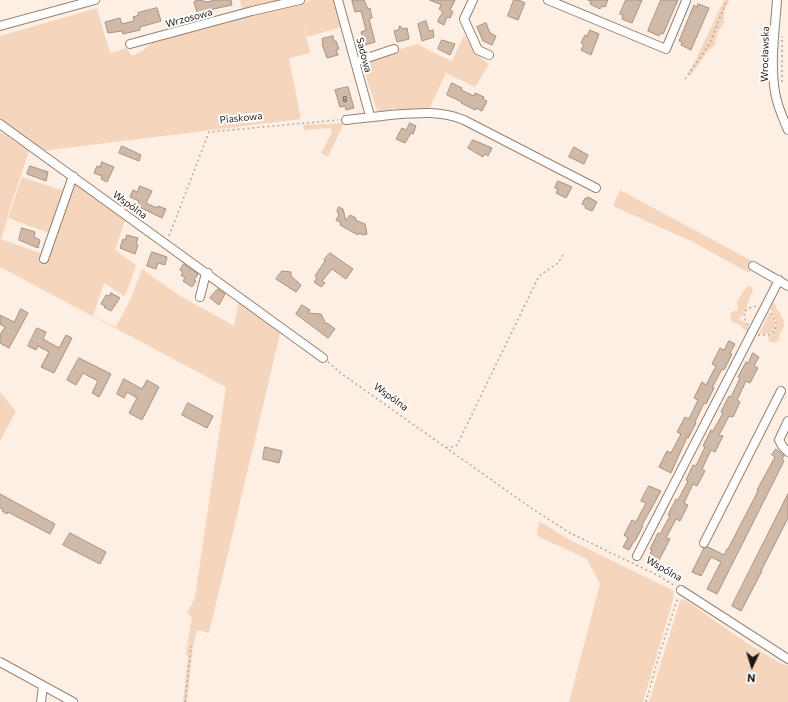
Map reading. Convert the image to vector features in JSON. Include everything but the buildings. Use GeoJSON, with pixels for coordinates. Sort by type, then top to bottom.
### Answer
{"type":"FeatureCollection","features":[{"type":"Feature","properties":{"kind":"street"},"geometry":{"type":"LineString","coordinates":[[0,26],[95,0]]}},
{"type":"Feature","properties":{"kind":"street","name":"Wrzosowa"},"geometry":{"type":"LineString","coordinates":[[130,44],[252,11],[300,0]]}},
{"type":"Feature","properties":{"kind":"street","name":"Sadowa"},"geometry":{"type":"LineString","coordinates":[[338,0],[370,116]]}},
{"type":"Feature","properties":{"kind":"street"},"geometry":{"type":"LineString","coordinates":[[473,0],[464,19],[478,50],[490,55]]}},
{"type":"Feature","properties":{"kind":"street"},"geometry":{"type":"LineString","coordinates":[[548,0],[666,49],[686,1]]}},
{"type":"Feature","properties":{"kind":"street","name":"Wrocławska"},"geometry":{"type":"LineString","coordinates":[[776,0],[773,66],[774,86],[780,111],[788,130]]}},
{"type":"Feature","properties":{"kind":"street"},"geometry":{"type":"LineString","coordinates":[[355,62],[394,49]]}},
{"type":"Feature","properties":{"kind":"street"},"geometry":{"type":"LineString","coordinates":[[346,120],[370,116],[422,113],[453,116],[464,120],[596,188]]}},
{"type":"Feature","properties":{"kind":"street","name":"Wspólna"},"geometry":{"type":"LineString","coordinates":[[0,124],[208,273],[323,358]]}},
{"type":"Feature","properties":{"kind":"street"},"geometry":{"type":"LineString","coordinates":[[44,259],[73,176]]}},
{"type":"Feature","properties":{"kind":"street"},"geometry":{"type":"LineString","coordinates":[[753,266],[788,286]]}},
{"type":"Feature","properties":{"kind":"street"},"geometry":{"type":"LineString","coordinates":[[200,298],[205,277],[208,273]]}},
{"type":"Feature","properties":{"kind":"street"},"geometry":{"type":"LineString","coordinates":[[637,556],[779,280]]}},
{"type":"Feature","properties":{"kind":"street"},"geometry":{"type":"LineString","coordinates":[[704,543],[781,391]]}},
{"type":"Feature","properties":{"kind":"street"},"geometry":{"type":"LineString","coordinates":[[788,421],[779,440],[782,447],[788,452]]}},
{"type":"Feature","properties":{"kind":"street","name":"Wspólna"},"geometry":{"type":"LineString","coordinates":[[681,590],[788,659]]}},
{"type":"Feature","properties":{"kind":"street"},"geometry":{"type":"LineString","coordinates":[[0,662],[73,702]]}},
{"type":"Feature","properties":{"kind":"street"},"geometry":{"type":"LineString","coordinates":[[41,702],[44,686]]}},
{"type":"Feature","properties":{"kind":"path"},"geometry":{"type":"LineString","coordinates":[[685,79],[710,45],[727,0]]}},
{"type":"Feature","properties":{"kind":"path"},"geometry":{"type":"LineString","coordinates":[[782,83],[781,61],[783,30]]}},
{"type":"Feature","properties":{"kind":"path","name":"Piaskowa"},"geometry":{"type":"LineString","coordinates":[[166,243],[209,132],[346,120]]}},
{"type":"Feature","properties":{"kind":"path"},"geometry":{"type":"LineString","coordinates":[[446,448],[456,446],[459,441],[539,276],[558,263],[563,255]]}},
{"type":"Feature","properties":{"kind":"path"},"geometry":{"type":"LineString","coordinates":[[754,306],[764,308],[770,310],[774,316],[776,322],[775,331],[768,335],[758,335],[752,331],[747,324],[745,320],[745,311],[754,306]]}},
{"type":"Feature","properties":{"kind":"path","name":"Wspólna"},"geometry":{"type":"LineString","coordinates":[[323,358],[342,374],[528,506],[570,533],[659,576],[681,590]]}},
{"type":"Feature","properties":{"kind":"path"},"geometry":{"type":"LineString","coordinates":[[646,702],[660,652],[681,590]]}},
{"type":"Feature","properties":{"kind":"path"},"geometry":{"type":"LineString","coordinates":[[185,702],[191,646]]}},
{"type":"Feature","properties":{"kind":"shaded area"},"geometry":{"type":"Polygon","coordinates":[[[240,0],[287,0],[242,10],[240,0]]]}},
{"type":"Feature","properties":{"kind":"shaded area"},"geometry":{"type":"Polygon","coordinates":[[[312,0],[333,0],[341,27],[307,37],[302,19],[310,53],[289,58],[301,119],[42,151],[0,120],[0,36],[97,8],[110,53],[127,48],[132,56],[142,51],[154,41],[312,0]]]}},
{"type":"Feature","properties":{"kind":"shaded area"},"geometry":{"type":"Polygon","coordinates":[[[724,0],[729,0],[724,12],[724,23],[717,33],[715,45],[709,50],[690,76],[688,74],[724,0]]]}},
{"type":"Feature","properties":{"kind":"shaded area"},"geometry":{"type":"Polygon","coordinates":[[[464,35],[476,54],[489,64],[475,87],[446,73],[429,110],[404,111],[393,108],[387,113],[377,111],[362,64],[394,51],[418,44],[452,61],[464,35]]]}},
{"type":"Feature","properties":{"kind":"shaded area"},"geometry":{"type":"Polygon","coordinates":[[[344,123],[328,157],[321,153],[332,132],[331,128],[304,130],[303,125],[344,123]]]}},
{"type":"Feature","properties":{"kind":"shaded area"},"geometry":{"type":"Polygon","coordinates":[[[0,132],[29,151],[1,239],[43,254],[40,262],[46,265],[73,185],[78,184],[103,205],[126,218],[115,250],[136,265],[135,269],[125,296],[104,283],[93,316],[116,327],[130,300],[142,269],[187,300],[234,326],[239,299],[281,330],[209,633],[197,630],[193,647],[187,702],[183,702],[188,657],[186,652],[192,617],[187,614],[195,597],[226,387],[0,267],[0,132]]]}},
{"type":"Feature","properties":{"kind":"shaded area"},"geometry":{"type":"Polygon","coordinates":[[[22,177],[64,191],[49,233],[8,218],[22,177]]]}},
{"type":"Feature","properties":{"kind":"shaded area"},"geometry":{"type":"Polygon","coordinates":[[[620,190],[754,262],[749,273],[693,242],[613,206],[620,190]]]}},
{"type":"Feature","properties":{"kind":"shaded area"},"geometry":{"type":"Polygon","coordinates":[[[748,286],[752,287],[753,291],[747,304],[747,308],[739,319],[744,321],[749,327],[747,332],[738,324],[732,322],[730,317],[732,312],[738,310],[737,302],[748,286]]]}},
{"type":"Feature","properties":{"kind":"shaded area"},"geometry":{"type":"Polygon","coordinates":[[[773,302],[784,320],[784,327],[780,333],[779,340],[774,343],[769,341],[768,336],[775,331],[776,327],[776,320],[770,309],[773,302]]]}},
{"type":"Feature","properties":{"kind":"shaded area"},"geometry":{"type":"Polygon","coordinates":[[[770,311],[775,328],[770,333],[759,334],[770,311]]]}},
{"type":"Feature","properties":{"kind":"shaded area"},"geometry":{"type":"Polygon","coordinates":[[[0,392],[16,411],[0,441],[0,392]]]}},
{"type":"Feature","properties":{"kind":"shaded area"},"geometry":{"type":"Polygon","coordinates":[[[539,521],[570,540],[674,591],[673,600],[643,702],[569,702],[600,584],[587,559],[537,536],[539,521]]]}},
{"type":"Feature","properties":{"kind":"shaded area"},"geometry":{"type":"Polygon","coordinates":[[[684,599],[745,642],[782,664],[788,665],[788,702],[649,702],[680,601],[684,599]]]}}]}
